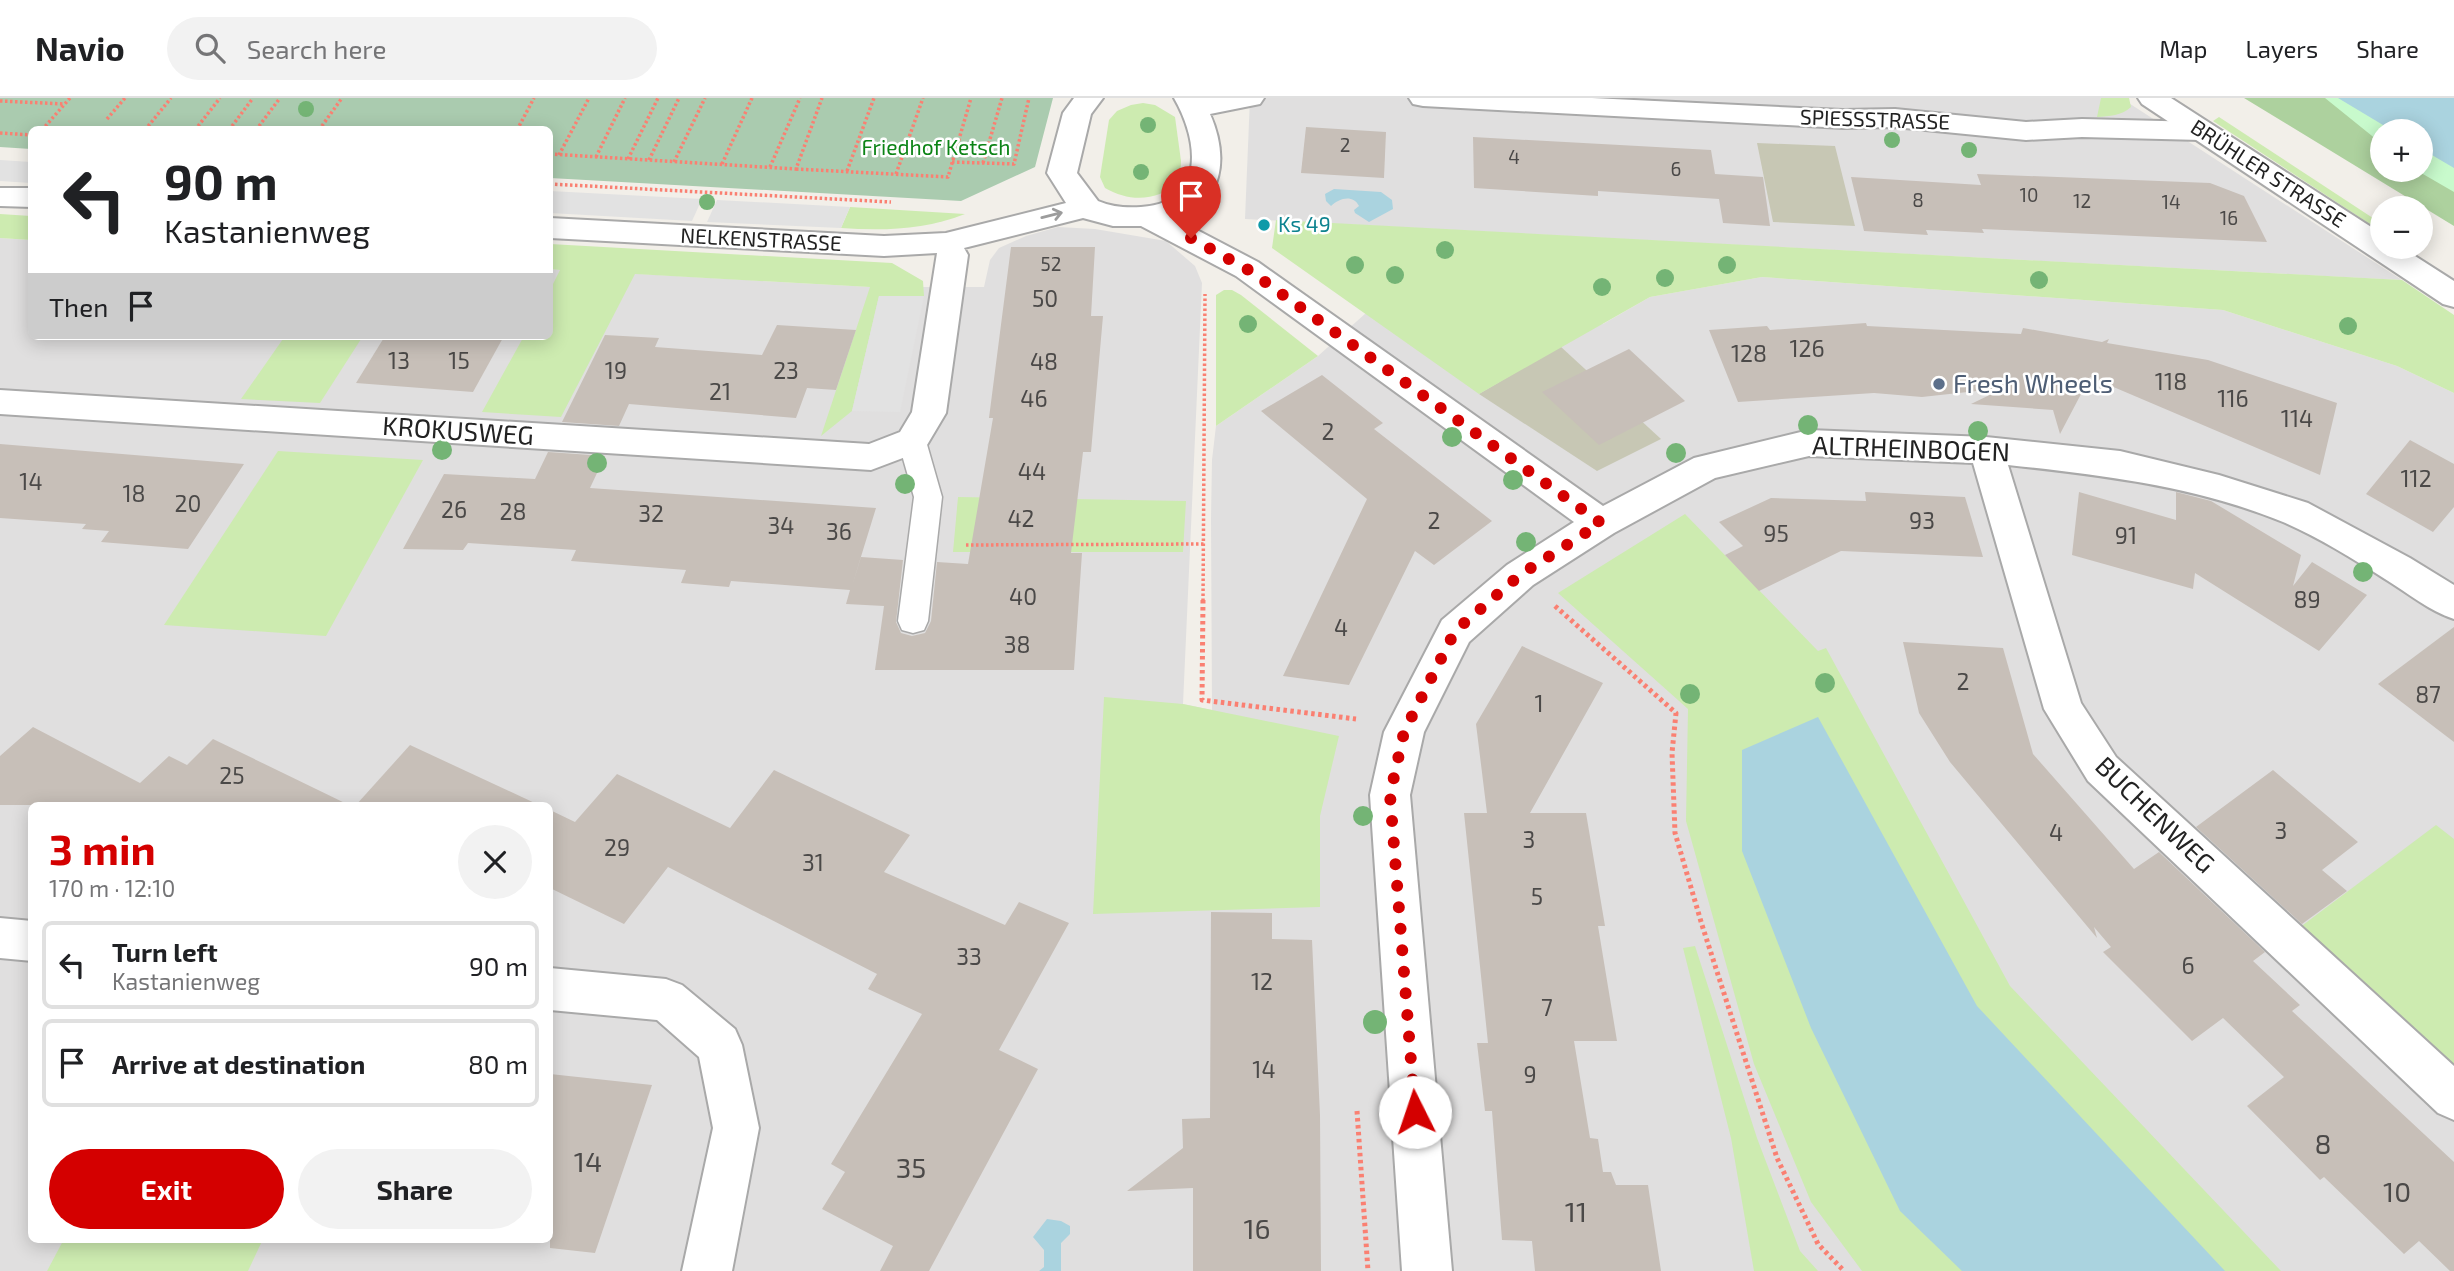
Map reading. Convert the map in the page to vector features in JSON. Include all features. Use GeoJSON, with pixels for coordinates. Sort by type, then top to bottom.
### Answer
{"type":"FeatureCollection","features":[{"type":"Feature","properties":{"kind":"street"},"geometry":{"type":"LineString","coordinates":[[912,441],[929,413],[953,255],[959,239],[1043,186],[1077,113],[1089,98]]}},
{"type":"Feature","properties":{"kind":"street"},"geometry":{"type":"LineString","coordinates":[[1247,269],[1208,210],[1200,125],[1192,103],[1250,98]]}},
{"type":"Feature","properties":{"kind":"street","name":"SPIESSSTRASSE"},"geometry":{"type":"LineString","coordinates":[[1423,98],[1830,118],[1895,118],[2026,131],[2082,128],[2201,131]]}},
{"type":"Feature","properties":{"kind":"street","name":"BRÜHLER STRASSE"},"geometry":{"type":"LineString","coordinates":[[2152,98],[2454,296]]}},
{"type":"Feature","properties":{"kind":"street"},"geometry":{"type":"LineString","coordinates":[[1043,186],[1109,216],[1147,217],[1177,208],[1208,210]]}},
{"type":"Feature","properties":{"kind":"street"},"geometry":{"type":"LineString","coordinates":[[0,197],[28,198]]}},
{"type":"Feature","properties":{"kind":"street","name":"NELKENSTRASSE"},"geometry":{"type":"LineString","coordinates":[[553,228],[884,246],[959,239],[1086,207]]}},
{"type":"Feature","properties":{"kind":"street"},"geometry":{"type":"LineString","coordinates":[[1147,217],[1247,269],[1601,523]]}},
{"type":"Feature","properties":{"kind":"street","name":"KROKUSWEG"},"geometry":{"type":"LineString","coordinates":[[0,402],[871,457],[912,441]]}},
{"type":"Feature","properties":{"kind":"street","name":"ALTRHEINBOGEN"},"geometry":{"type":"LineString","coordinates":[[1427,1271],[1390,795],[1404,732],[1455,631],[1520,575],[1601,523],[1706,467],[1809,443],[1986,450],[2120,464],[2207,484],[2296,513],[2454,604]]}},
{"type":"Feature","properties":{"kind":"street","name":"BUCHENWEG"},"geometry":{"type":"LineString","coordinates":[[1986,450],[2063,709],[2102,769],[2454,1097]]}},
{"type":"Feature","properties":{"kind":"street"},"geometry":{"type":"LineString","coordinates":[[0,938],[28,941]]}},
{"type":"Feature","properties":{"kind":"street"},"geometry":{"type":"LineString","coordinates":[[553,989],[666,1000],[719,1045],[736,1128],[706,1271]]}},
{"type":"Feature","properties":{"kind":"lane"},"geometry":{"type":"LineString","coordinates":[[912,441],[928,497],[913,621]]}},
{"type":"Feature","properties":{"kind":"path"},"geometry":{"type":"LineString","coordinates":[[46,126],[70,98]]}},
{"type":"Feature","properties":{"kind":"path"},"geometry":{"type":"LineString","coordinates":[[107,119],[125,98]]}},
{"type":"Feature","properties":{"kind":"path"},"geometry":{"type":"LineString","coordinates":[[148,126],[171,98]]}},
{"type":"Feature","properties":{"kind":"path"},"geometry":{"type":"LineString","coordinates":[[198,126],[220,98]]}},
{"type":"Feature","properties":{"kind":"path"},"geometry":{"type":"LineString","coordinates":[[232,126],[253,98]]}},
{"type":"Feature","properties":{"kind":"path"},"geometry":{"type":"LineString","coordinates":[[259,126],[280,98]]}},
{"type":"Feature","properties":{"kind":"path"},"geometry":{"type":"LineString","coordinates":[[322,126],[342,98]]}},
{"type":"Feature","properties":{"kind":"path"},"geometry":{"type":"LineString","coordinates":[[519,126],[534,98]]}},
{"type":"Feature","properties":{"kind":"path"},"geometry":{"type":"LineString","coordinates":[[559,155],[589,98]]}},
{"type":"Feature","properties":{"kind":"path"},"geometry":{"type":"LineString","coordinates":[[596,157],[625,98]]}},
{"type":"Feature","properties":{"kind":"path"},"geometry":{"type":"LineString","coordinates":[[628,159],[658,98]]}},
{"type":"Feature","properties":{"kind":"path"},"geometry":{"type":"LineString","coordinates":[[649,160],[679,98]]}},
{"type":"Feature","properties":{"kind":"path"},"geometry":{"type":"LineString","coordinates":[[674,162],[705,98]]}},
{"type":"Feature","properties":{"kind":"path"},"geometry":{"type":"LineString","coordinates":[[722,164],[752,98]]}},
{"type":"Feature","properties":{"kind":"path"},"geometry":{"type":"LineString","coordinates":[[770,167],[800,98]]}},
{"type":"Feature","properties":{"kind":"path"},"geometry":{"type":"LineString","coordinates":[[796,169],[822,98]]}},
{"type":"Feature","properties":{"kind":"path"},"geometry":{"type":"LineString","coordinates":[[847,171],[874,98]]}},
{"type":"Feature","properties":{"kind":"path"},"geometry":{"type":"LineString","coordinates":[[896,174],[923,98]]}},
{"type":"Feature","properties":{"kind":"path"},"geometry":{"type":"LineString","coordinates":[[553,154],[948,177],[971,98]]}},
{"type":"Feature","properties":{"kind":"path"},"geometry":{"type":"LineString","coordinates":[[984,163],[1002,98]]}},
{"type":"Feature","properties":{"kind":"path"},"geometry":{"type":"LineString","coordinates":[[952,162],[1014,164],[1029,98]]}},
{"type":"Feature","properties":{"kind":"path"},"geometry":{"type":"LineString","coordinates":[[0,101],[65,104]]}},
{"type":"Feature","properties":{"kind":"path"},"geometry":{"type":"LineString","coordinates":[[0,134],[28,135]]}},
{"type":"Feature","properties":{"kind":"path"},"geometry":{"type":"LineString","coordinates":[[553,184],[898,202]]}},
{"type":"Feature","properties":{"kind":"path"},"geometry":{"type":"LineString","coordinates":[[1206,288],[1202,700],[1358,719],[1363,709]]}},
{"type":"Feature","properties":{"kind":"path"},"geometry":{"type":"LineString","coordinates":[[923,545],[1204,544]]}},
{"type":"Feature","properties":{"kind":"path"},"geometry":{"type":"LineString","coordinates":[[1520,575],[1676,713],[1672,753],[1675,833],[1702,925],[1777,1158],[1818,1244],[1844,1271]]}},
{"type":"Feature","properties":{"kind":"shaded area"},"geometry":{"type":"Polygon","coordinates":[[[1250,98],[2121,98],[2402,280],[1245,219],[1250,98]]]}},
{"type":"Feature","properties":{"kind":"shaded area"},"geometry":{"type":"Polygon","coordinates":[[[1757,143],[1835,146],[1855,226],[1773,222],[1757,143]]]}},
{"type":"Feature","properties":{"kind":"shaded area"},"geometry":{"type":"Polygon","coordinates":[[[0,160],[28,162],[28,183],[0,181],[0,160]]]}},
{"type":"Feature","properties":{"kind":"shaded area"},"geometry":{"type":"Polygon","coordinates":[[[553,191],[702,199],[692,221],[553,213],[553,191]]]}},
{"type":"Feature","properties":{"kind":"shaded area"},"geometry":{"type":"Polygon","coordinates":[[[717,200],[850,207],[841,228],[707,222],[717,200]]]}},
{"type":"Feature","properties":{"kind":"shaded area"},"geometry":{"type":"Polygon","coordinates":[[[1058,227],[1095,229],[1166,241],[1195,266],[1202,283],[1183,704],[1212,710],[1211,519],[1212,460],[1216,426],[1318,356],[1366,313],[1480,253],[1603,324],[1650,297],[1762,277],[2223,310],[2397,366],[2454,393],[2454,1271],[0,1271],[0,238],[28,240],[28,340],[553,340],[553,269],[871,287],[984,287],[990,260],[999,248],[1026,236],[1058,227]]]}},
{"type":"Feature","properties":{"kind":"shaded area"},"geometry":{"type":"Polygon","coordinates":[[[879,296],[924,296],[900,412],[852,411],[879,296]]]}},
{"type":"Feature","properties":{"kind":"shaded area"},"geometry":{"type":"Polygon","coordinates":[[[1560,346],[1661,439],[1597,471],[1479,394],[1560,346]]]}},
{"type":"Feature","properties":{"kind":"green space","name":"Friedhof Ketsch"},"geometry":{"type":"Polygon","coordinates":[[[0,98],[1053,98],[1035,167],[961,201],[553,178],[553,126],[28,126],[28,149],[0,147],[0,98]]]}},
{"type":"Feature","properties":{"kind":"green space"},"geometry":{"type":"Polygon","coordinates":[[[2101,98],[2129,98],[2131,107],[2119,114],[2097,117],[2101,98]]]}},
{"type":"Feature","properties":{"kind":"green space"},"geometry":{"type":"Polygon","coordinates":[[[2244,98],[2338,98],[2370,122],[2370,175],[2244,98]]]}},
{"type":"Feature","properties":{"kind":"green space"},"geometry":{"type":"Polygon","coordinates":[[[2325,98],[2454,98],[2454,192],[2433,180],[2433,119],[2370,119],[2370,134],[2325,98]]]}},
{"type":"Feature","properties":{"kind":"green space"},"geometry":{"type":"Polygon","coordinates":[[[1143,103],[1155,105],[1175,117],[1181,161],[1180,181],[1163,193],[1134,198],[1105,188],[1100,177],[1109,120],[1117,111],[1143,103]]]}},
{"type":"Feature","properties":{"kind":"green space"},"geometry":{"type":"Polygon","coordinates":[[[2219,117],[2370,216],[2370,224],[2213,121],[2219,117]]]}},
{"type":"Feature","properties":{"kind":"green space"},"geometry":{"type":"Polygon","coordinates":[[[2454,168],[2454,226],[2433,213],[2433,196],[2405,196],[2382,182],[2433,182],[2433,169],[2454,168]]]}},
{"type":"Feature","properties":{"kind":"green space"},"geometry":{"type":"Polygon","coordinates":[[[850,207],[965,214],[904,228],[841,228],[850,207]]]}},
{"type":"Feature","properties":{"kind":"green space"},"geometry":{"type":"Polygon","coordinates":[[[0,214],[28,216],[28,240],[0,238],[0,214]]]}},
{"type":"Feature","properties":{"kind":"green space"},"geometry":{"type":"Polygon","coordinates":[[[1276,220],[2402,280],[2454,315],[2454,393],[2397,366],[2223,310],[1762,277],[1650,297],[1479,394],[1272,248],[1276,220]]]}},
{"type":"Feature","properties":{"kind":"green space"},"geometry":{"type":"Polygon","coordinates":[[[553,244],[892,263],[923,281],[924,296],[879,296],[852,411],[821,436],[870,287],[635,274],[561,417],[482,412],[522,340],[553,340],[553,284],[560,270],[553,269],[553,244]]]}},
{"type":"Feature","properties":{"kind":"green space"},"geometry":{"type":"Polygon","coordinates":[[[1224,290],[1232,290],[1241,295],[1318,356],[1216,426],[1216,295],[1224,290]]]}},
{"type":"Feature","properties":{"kind":"green space"},"geometry":{"type":"Polygon","coordinates":[[[282,340],[360,340],[320,403],[241,399],[282,340]]]}},
{"type":"Feature","properties":{"kind":"green space"},"geometry":{"type":"Polygon","coordinates":[[[278,451],[423,460],[326,636],[164,625],[278,451]]]}},
{"type":"Feature","properties":{"kind":"green space"},"geometry":{"type":"Polygon","coordinates":[[[958,497],[1186,501],[1183,552],[953,552],[958,497]]]}},
{"type":"Feature","properties":{"kind":"green space"},"geometry":{"type":"Polygon","coordinates":[[[1685,514],[1818,651],[1826,648],[2010,986],[2281,1271],[1862,1271],[1811,1202],[1754,1064],[1686,821],[1688,709],[1558,593],[1685,514]]]}},
{"type":"Feature","properties":{"kind":"green space"},"geometry":{"type":"Polygon","coordinates":[[[1104,697],[1183,704],[1339,736],[1320,816],[1320,907],[1093,914],[1104,697]]]}},
{"type":"Feature","properties":{"kind":"green space"},"geometry":{"type":"Polygon","coordinates":[[[2436,825],[2454,839],[2454,1070],[2299,928],[2436,825]]]}},
{"type":"Feature","properties":{"kind":"green space"},"geometry":{"type":"Polygon","coordinates":[[[1695,946],[1757,1138],[1800,1251],[1818,1271],[1754,1271],[1731,1138],[1683,948],[1695,946]]]}},
{"type":"Feature","properties":{"kind":"green space"},"geometry":{"type":"Polygon","coordinates":[[[62,1243],[261,1243],[248,1271],[47,1271],[62,1243]]]}},
{"type":"Feature","properties":{"kind":"water"},"geometry":{"type":"Polygon","coordinates":[[[2338,98],[2454,98],[2454,168],[2433,156],[2433,119],[2373,119],[2338,98]]]}},
{"type":"Feature","properties":{"kind":"water"},"geometry":{"type":"Polygon","coordinates":[[[1334,189],[1381,192],[1392,200],[1393,209],[1369,222],[1355,213],[1354,210],[1359,206],[1353,200],[1342,199],[1331,206],[1326,201],[1325,194],[1334,189]]]}},
{"type":"Feature","properties":{"kind":"water"},"geometry":{"type":"Polygon","coordinates":[[[1818,717],[1977,1006],[2225,1271],[1962,1271],[1900,1211],[1811,1028],[1742,851],[1742,750],[1818,717]]]}},
{"type":"Feature","properties":{"kind":"water"},"geometry":{"type":"Polygon","coordinates":[[[1047,1219],[1061,1221],[1070,1226],[1070,1234],[1061,1243],[1061,1271],[1039,1271],[1044,1267],[1044,1250],[1033,1237],[1047,1219]]]}},
{"type":"Feature","properties":{"kind":"building"},"geometry":{"type":"Polygon","coordinates":[[[1306,127],[1386,132],[1384,178],[1301,173],[1306,127]]]}},
{"type":"Feature","properties":{"kind":"building"},"geometry":{"type":"Polygon","coordinates":[[[1473,137],[1711,150],[1715,174],[1763,177],[1770,226],[1723,223],[1719,199],[1598,191],[1598,196],[1474,188],[1473,137]]]}},
{"type":"Feature","properties":{"kind":"building"},"geometry":{"type":"Polygon","coordinates":[[[1977,174],[2210,183],[2244,196],[2267,242],[1982,229],[1984,233],[1926,230],[1928,235],[1864,231],[1851,177],[1981,185],[1977,174]]]}},
{"type":"Feature","properties":{"kind":"building"},"geometry":{"type":"Polygon","coordinates":[[[1011,247],[1095,247],[1091,316],[1103,316],[1091,452],[1083,452],[1071,553],[1082,553],[1074,670],[875,670],[884,606],[846,604],[850,590],[731,581],[729,587],[681,583],[686,570],[571,561],[576,550],[468,543],[463,550],[403,549],[444,474],[535,479],[548,452],[605,456],[590,488],[876,508],[851,589],[861,557],[903,560],[896,622],[901,633],[912,636],[925,633],[931,621],[937,562],[968,564],[993,418],[989,418],[1011,247]]]}},
{"type":"Feature","properties":{"kind":"building"},"geometry":{"type":"Polygon","coordinates":[[[1866,323],[1867,326],[2021,334],[2023,328],[2102,342],[2109,339],[2107,343],[2208,360],[2337,403],[2320,475],[2090,377],[2060,434],[2053,410],[1971,404],[2004,388],[1922,397],[1874,393],[1738,402],[1709,330],[1767,326],[1770,330],[1866,323]]]}},
{"type":"Feature","properties":{"kind":"building"},"geometry":{"type":"Polygon","coordinates":[[[777,325],[856,330],[836,390],[807,388],[796,418],[629,404],[619,426],[562,422],[605,335],[659,338],[655,347],[762,355],[777,325]]]}},
{"type":"Feature","properties":{"kind":"building"},"geometry":{"type":"Polygon","coordinates":[[[383,340],[502,340],[473,392],[356,383],[383,340]]]}},
{"type":"Feature","properties":{"kind":"building"},"geometry":{"type":"Polygon","coordinates":[[[1629,349],[1685,401],[1599,445],[1542,392],[1629,349]]]}},
{"type":"Feature","properties":{"kind":"building"},"geometry":{"type":"Polygon","coordinates":[[[1322,375],[1383,423],[1374,429],[1492,521],[1434,565],[1415,551],[1349,685],[1283,676],[1367,499],[1261,411],[1322,375]]]}},
{"type":"Feature","properties":{"kind":"building"},"geometry":{"type":"Polygon","coordinates":[[[2410,440],[2454,464],[2454,507],[2433,532],[2366,494],[2410,440]]]}},
{"type":"Feature","properties":{"kind":"building"},"geometry":{"type":"Polygon","coordinates":[[[0,444],[244,464],[188,549],[101,542],[109,531],[82,529],[86,524],[0,518],[0,444]]]}},
{"type":"Feature","properties":{"kind":"building"},"geometry":{"type":"Polygon","coordinates":[[[1865,492],[1965,497],[1983,557],[1841,551],[1759,591],[1725,555],[1743,546],[1719,522],[1771,498],[1866,501],[1865,492]]]}},
{"type":"Feature","properties":{"kind":"building"},"geometry":{"type":"Polygon","coordinates":[[[2079,492],[2176,520],[2176,492],[2211,501],[2301,555],[2293,586],[2312,562],[2367,595],[2319,651],[2195,573],[2193,589],[2072,555],[2079,492]]]}},
{"type":"Feature","properties":{"kind":"building"},"geometry":{"type":"Polygon","coordinates":[[[2454,627],[2454,742],[2378,684],[2454,627]]]}},
{"type":"Feature","properties":{"kind":"building"},"geometry":{"type":"Polygon","coordinates":[[[1903,642],[2003,648],[2033,754],[2134,869],[2159,852],[2265,952],[2253,961],[2300,1005],[2292,1011],[2454,1162],[2454,1271],[2450,1271],[2419,1241],[2404,1254],[2324,1177],[2320,1180],[2247,1106],[2284,1077],[2223,1018],[2192,1041],[2103,952],[2111,947],[2094,927],[2097,938],[1950,762],[1919,713],[1903,642]]]}},
{"type":"Feature","properties":{"kind":"building"},"geometry":{"type":"Polygon","coordinates":[[[1522,646],[1603,683],[1530,813],[1586,813],[1605,926],[1598,926],[1617,1041],[1574,1041],[1590,1138],[1598,1139],[1603,1172],[1611,1172],[1616,1185],[1648,1185],[1661,1271],[1535,1271],[1532,1241],[1502,1240],[1492,1111],[1485,1111],[1477,1043],[1488,1043],[1464,813],[1487,813],[1476,724],[1522,646]]]}},
{"type":"Feature","properties":{"kind":"building"},"geometry":{"type":"Polygon","coordinates":[[[33,727],[140,783],[169,756],[187,765],[213,739],[343,802],[28,802],[28,805],[0,805],[0,756],[33,727]]]}},
{"type":"Feature","properties":{"kind":"building"},"geometry":{"type":"Polygon","coordinates":[[[410,745],[533,802],[359,802],[410,745]]]}},
{"type":"Feature","properties":{"kind":"building"},"geometry":{"type":"Polygon","coordinates":[[[774,770],[910,835],[884,872],[1005,925],[1019,902],[1069,923],[999,1050],[1038,1069],[929,1271],[880,1271],[893,1246],[822,1209],[845,1172],[831,1164],[922,1014],[868,989],[877,974],[668,867],[624,924],[553,889],[553,811],[575,822],[617,774],[730,828],[774,770]]]}},
{"type":"Feature","properties":{"kind":"building"},"geometry":{"type":"Polygon","coordinates":[[[2273,770],[2358,842],[2322,870],[2347,891],[2302,924],[2196,827],[2273,770]]]}},
{"type":"Feature","properties":{"kind":"building"},"geometry":{"type":"Polygon","coordinates":[[[1211,912],[1272,913],[1272,939],[1312,940],[1320,1115],[1321,1271],[1193,1271],[1193,1188],[1127,1191],[1183,1148],[1182,1119],[1210,1118],[1211,912]]]}},
{"type":"Feature","properties":{"kind":"building"},"geometry":{"type":"Polygon","coordinates":[[[553,1074],[652,1085],[595,1253],[550,1248],[550,1243],[553,1243],[553,1074]]]}},
{"type":"Feature","properties":{"kind":"place","name":"Ks 49"},"geometry":{"type":"Point","coordinates":[1264,225]}},
{"type":"Feature","properties":{"kind":"place","name":"Fresh Wheels"},"geometry":{"type":"Point","coordinates":[1939,384]}},
{"type":"Feature","properties":{"kind":"route"},"geometry":{"type":"LineString","coordinates":[[1191,238],[1247,269],[1601,523],[1520,575],[1455,631],[1404,732],[1390,795],[1415,1112]]}}]}
